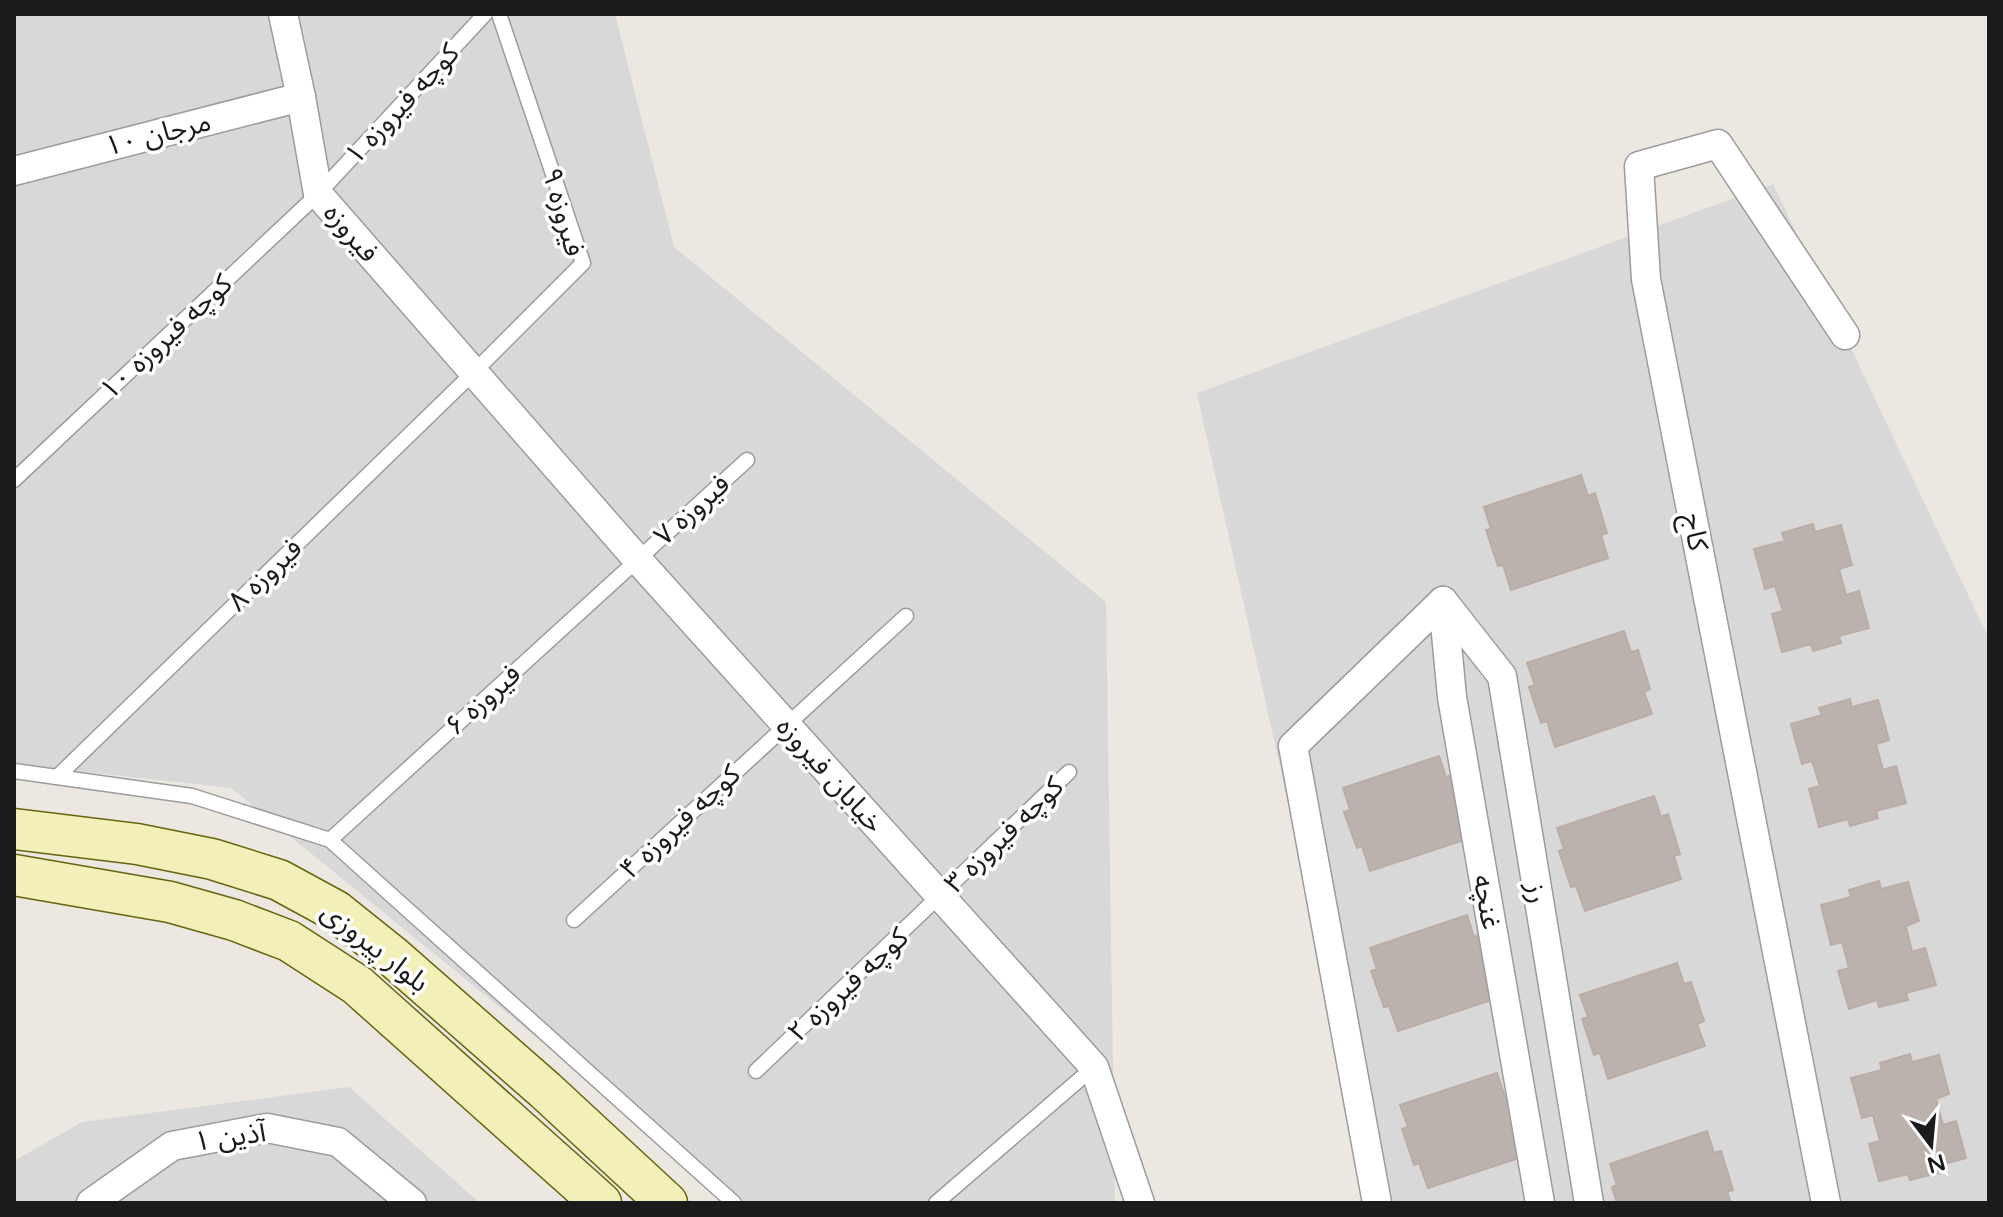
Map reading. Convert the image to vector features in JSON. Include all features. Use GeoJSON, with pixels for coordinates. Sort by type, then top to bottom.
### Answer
{"type":"FeatureCollection","features":[{"type":"Feature","properties":{"kind":"street","name":"فیروزه"},"geometry":{"type":"LineString","coordinates":[[283,14],[318,194],[473,373]]}},
{"type":"Feature","properties":{"kind":"street","name":"مرجان ۱۰"},"geometry":{"type":"LineString","coordinates":[[14,171],[301,97]]}},
{"type":"Feature","properties":{"kind":"street","name":"کاج"},"geometry":{"type":"LineString","coordinates":[[1826,1203],[1646,279],[1639,166],[1718,144],[1845,335]]}},
{"type":"Feature","properties":{"kind":"street","name":"خیابان فیروزه"},"geometry":{"type":"LineString","coordinates":[[473,373],[1094,1067],[1140,1203]]}},
{"type":"Feature","properties":{"kind":"street"},"geometry":{"type":"LineString","coordinates":[[1377,1203],[1293,746],[1443,601]]}},
{"type":"Feature","properties":{"kind":"street","name":"غنچه"},"geometry":{"type":"LineString","coordinates":[[1443,601],[1452,697],[1540,1203]]}},
{"type":"Feature","properties":{"kind":"street","name":"رز"},"geometry":{"type":"LineString","coordinates":[[1443,601],[1502,676],[1589,1203]]}},
{"type":"Feature","properties":{"kind":"street","name":"بلوار پیروزی"},"geometry":{"type":"LineString","coordinates":[[14,829],[137,844],[212,859],[279,880],[336,911],[545,1090],[667,1203]]}},
{"type":"Feature","properties":{"kind":"street","name":"بلوار پیروزی"},"geometry":{"type":"LineString","coordinates":[[14,875],[170,902],[234,920],[289,941],[357,985],[601,1203]]}},
{"type":"Feature","properties":{"kind":"street","name":"آذین ۱"},"geometry":{"type":"LineString","coordinates":[[91,1203],[172,1146],[267,1128],[338,1142],[412,1203]]}},
{"type":"Feature","properties":{"kind":"lane","name":"کوچه فیروزه ۱"},"geometry":{"type":"LineString","coordinates":[[318,194],[485,14]]}},
{"type":"Feature","properties":{"kind":"lane","name":"فیروزه ۹"},"geometry":{"type":"LineString","coordinates":[[473,373],[583,263],[499,14]]}},
{"type":"Feature","properties":{"kind":"lane","name":"کوچه فیروزه ۱۰"},"geometry":{"type":"LineString","coordinates":[[14,480],[318,194]]}},
{"type":"Feature","properties":{"kind":"lane","name":"فیروزه ۸"},"geometry":{"type":"LineString","coordinates":[[57,777],[473,373]]}},
{"type":"Feature","properties":{"kind":"lane","name":"فیروزه ۷"},"geometry":{"type":"LineString","coordinates":[[637,559],[747,460]]}},
{"type":"Feature","properties":{"kind":"lane","name":"فیروزه ۶"},"geometry":{"type":"LineString","coordinates":[[330,840],[637,559]]}},
{"type":"Feature","properties":{"kind":"lane","name":"کوچه فیروزه ۴"},"geometry":{"type":"LineString","coordinates":[[574,920],[906,616]]}},
{"type":"Feature","properties":{"kind":"lane"},"geometry":{"type":"LineString","coordinates":[[14,771],[192,796],[330,840],[734,1203]]}},
{"type":"Feature","properties":{"kind":"lane","name":"کوچه فیروزه ۳"},"geometry":{"type":"LineString","coordinates":[[940,898],[1069,772]]}},
{"type":"Feature","properties":{"kind":"lane","name":"کوچه فیروزه ۲"},"geometry":{"type":"LineString","coordinates":[[756,1071],[940,898]]}},
{"type":"Feature","properties":{"kind":"lane"},"geometry":{"type":"LineString","coordinates":[[936,1203],[1094,1067]]}},
{"type":"Feature","properties":{"kind":"shaded area"},"geometry":{"type":"Polygon","coordinates":[[[14,14],[615,14],[674,247],[1106,602],[1115,1203],[740,1203],[231,788],[14,764],[14,14]]]}},
{"type":"Feature","properties":{"kind":"shaded area"},"geometry":{"type":"Polygon","coordinates":[[[1773,184],[1989,639],[1989,1203],[1377,1203],[1197,393],[1773,184]]]}},
{"type":"Feature","properties":{"kind":"shaded area"},"geometry":{"type":"Polygon","coordinates":[[[349,1087],[480,1203],[14,1203],[14,1161],[82,1122],[349,1087]]]}},
{"type":"Feature","properties":{"kind":"building"},"geometry":{"type":"Polygon","coordinates":[[[1581,475],[1588,496],[1595,493],[1607,533],[1601,535],[1608,558],[1511,590],[1503,565],[1498,566],[1486,530],[1491,529],[1484,507],[1581,475]]]}},
{"type":"Feature","properties":{"kind":"building"},"geometry":{"type":"Polygon","coordinates":[[[1813,524],[1815,532],[1841,525],[1852,565],[1839,569],[1846,595],[1859,591],[1869,628],[1839,636],[1841,643],[1813,651],[1811,644],[1782,652],[1772,614],[1783,611],[1775,586],[1765,589],[1754,549],[1785,541],[1782,533],[1813,524]]]}},
{"type":"Feature","properties":{"kind":"building"},"geometry":{"type":"Polygon","coordinates":[[[1624,631],[1631,652],[1638,650],[1650,689],[1644,692],[1652,714],[1555,747],[1547,721],[1541,723],[1529,687],[1535,685],[1527,663],[1624,631]]]}},
{"type":"Feature","properties":{"kind":"building"},"geometry":{"type":"Polygon","coordinates":[[[1850,699],[1852,707],[1878,700],[1889,740],[1876,744],[1883,770],[1896,766],[1906,803],[1876,811],[1878,818],[1850,826],[1848,819],[1819,827],[1809,789],[1820,786],[1812,761],[1802,764],[1791,724],[1822,715],[1819,708],[1850,699]]]}},
{"type":"Feature","properties":{"kind":"building"},"geometry":{"type":"Polygon","coordinates":[[[1439,756],[1446,777],[1453,775],[1467,839],[1370,871],[1362,846],[1357,848],[1344,812],[1350,810],[1343,788],[1439,756]]]}},
{"type":"Feature","properties":{"kind":"building"},"geometry":{"type":"Polygon","coordinates":[[[1654,796],[1661,817],[1668,814],[1680,854],[1674,856],[1681,879],[1585,911],[1576,886],[1571,887],[1559,851],[1564,849],[1557,828],[1654,796]]]}},
{"type":"Feature","properties":{"kind":"building"},"geometry":{"type":"Polygon","coordinates":[[[1879,881],[1881,889],[1908,882],[1919,921],[1906,926],[1912,952],[1925,948],[1936,985],[1906,993],[1908,1000],[1879,1007],[1877,1000],[1849,1009],[1838,971],[1849,968],[1842,942],[1831,945],[1821,905],[1851,897],[1849,890],[1879,881]]]}},
{"type":"Feature","properties":{"kind":"building"},"geometry":{"type":"Polygon","coordinates":[[[1467,915],[1474,937],[1480,934],[1494,999],[1398,1031],[1389,1006],[1384,1007],[1371,971],[1377,969],[1370,948],[1467,915]]]}},
{"type":"Feature","properties":{"kind":"building"},"geometry":{"type":"Polygon","coordinates":[[[1677,963],[1684,984],[1691,982],[1704,1021],[1697,1024],[1705,1046],[1608,1079],[1600,1053],[1594,1055],[1582,1019],[1588,1017],[1580,995],[1677,963]]]}},
{"type":"Feature","properties":{"kind":"building"},"geometry":{"type":"Polygon","coordinates":[[[1910,1054],[1912,1062],[1939,1055],[1949,1094],[1936,1099],[1943,1125],[1956,1121],[1966,1158],[1936,1166],[1938,1173],[1910,1180],[1908,1174],[1879,1181],[1869,1144],[1880,1141],[1873,1115],[1862,1118],[1851,1078],[1882,1070],[1880,1063],[1910,1054]]]}},
{"type":"Feature","properties":{"kind":"building"},"geometry":{"type":"Polygon","coordinates":[[[1497,1073],[1504,1094],[1511,1092],[1525,1156],[1428,1188],[1419,1163],[1414,1165],[1402,1129],[1408,1127],[1400,1105],[1497,1073]]]}},
{"type":"Feature","properties":{"kind":"building"},"geometry":{"type":"Polygon","coordinates":[[[1707,1131],[1714,1153],[1721,1151],[1733,1190],[1727,1192],[1731,1203],[1617,1203],[1612,1187],[1617,1185],[1610,1164],[1707,1131]]]}}]}
